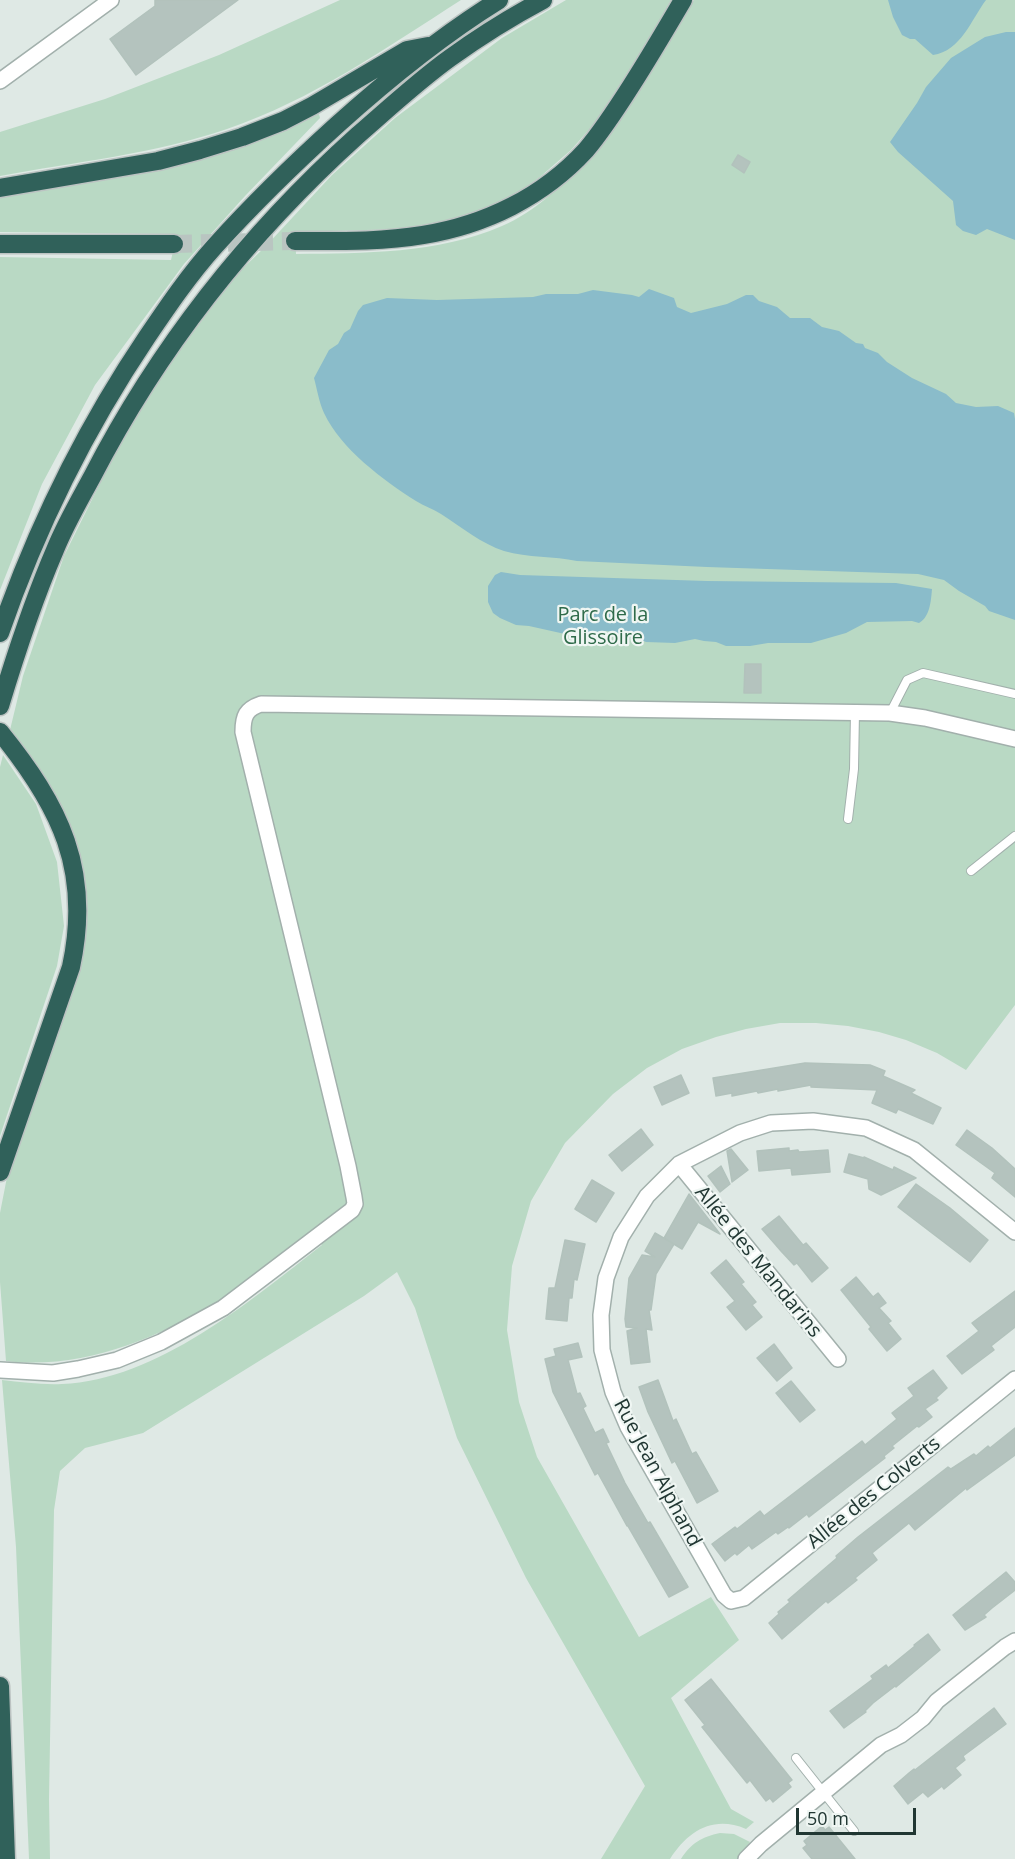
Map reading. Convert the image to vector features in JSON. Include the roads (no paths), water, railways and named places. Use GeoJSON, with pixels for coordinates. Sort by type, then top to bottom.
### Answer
{"type":"FeatureCollection","features":[{"type":"Feature","properties":{"kind":"highway"},"geometry":{"type":"LineString","coordinates":[[0,633],[25,564],[82,445],[121,375],[174,297],[214,247],[305,154],[433,45],[466,20],[499,0]]}},
{"type":"Feature","properties":{"kind":"highway"},"geometry":{"type":"LineString","coordinates":[[0,706],[28,618],[55,549],[79,501],[111,440],[154,369],[205,298],[243,251],[300,190],[374,121],[450,58],[543,0]]}},
{"type":"Feature","properties":{"kind":"highway"},"geometry":{"type":"LineString","coordinates":[[295,242],[389,240],[424,235],[495,215],[535,194],[586,150],[605,126],[683,0]]}},
{"type":"Feature","properties":{"kind":"highway"},"geometry":{"type":"LineString","coordinates":[[0,188],[158,161],[242,137],[283,121],[312,106],[407,50],[433,45]]}},
{"type":"Feature","properties":{"kind":"highway"},"geometry":{"type":"LineString","coordinates":[[0,244],[174,244]]}},
{"type":"Feature","properties":{"kind":"highway"},"geometry":{"type":"LineString","coordinates":[[0,732],[44,791],[60,826],[72,859],[78,917],[76,941],[70,967],[0,1172]]}},
{"type":"Feature","properties":{"kind":"highway"},"geometry":{"type":"LineString","coordinates":[[0,1686],[6,1859]]}},
{"type":"Feature","properties":{"kind":"street"},"geometry":{"type":"LineString","coordinates":[[0,81],[111,0]]}},
{"type":"Feature","properties":{"kind":"street"},"geometry":{"type":"LineString","coordinates":[[0,1370],[53,1373],[78,1369],[117,1360],[161,1342],[223,1308],[352,1210],[355,1204],[348,1166],[243,732],[243,719],[252,707],[261,704],[890,712],[1015,739]]}},
{"type":"Feature","properties":{"kind":"street","name":"Rue Jean Alphand"},"geometry":{"type":"LineString","coordinates":[[731,1601],[724,1595],[628,1427],[613,1392],[602,1350],[601,1315],[606,1278],[621,1237],[647,1196],[679,1164],[740,1133],[771,1123],[813,1121],[866,1128],[914,1150],[1015,1232]]}},
{"type":"Feature","properties":{"kind":"street","name":"Allée des Mandarins"},"geometry":{"type":"LineString","coordinates":[[679,1164],[838,1359]]}},
{"type":"Feature","properties":{"kind":"street","name":"Allée des Colverts"},"geometry":{"type":"LineString","coordinates":[[731,1601],[744,1598],[1015,1379]]}},
{"type":"Feature","properties":{"kind":"street"},"geometry":{"type":"LineString","coordinates":[[753,1856],[881,1745],[901,1735],[923,1718],[937,1701],[1015,1641]]}},
{"type":"Feature","properties":{"kind":"lane"},"geometry":{"type":"LineString","coordinates":[[890,712],[907,680],[923,673],[1015,694]]}},
{"type":"Feature","properties":{"kind":"lane"},"geometry":{"type":"LineString","coordinates":[[848,819],[854,769],[855,712]]}},
{"type":"Feature","properties":{"kind":"lane"},"geometry":{"type":"LineString","coordinates":[[971,871],[1015,836]]}},
{"type":"Feature","properties":{"kind":"lane"},"geometry":{"type":"LineString","coordinates":[[796,1758],[854,1831]]}},
{"type":"Feature","properties":{"kind":"water"},"geometry":{"type":"Polygon","coordinates":[[[888,0],[986,0],[958,41],[951,48],[933,55],[915,39],[902,35],[888,0]]]}},
{"type":"Feature","properties":{"kind":"water"},"geometry":{"type":"Polygon","coordinates":[[[1015,32],[1015,240],[987,229],[976,235],[963,231],[956,225],[953,201],[898,152],[890,142],[926,87],[951,58],[985,37],[1015,32]]]}},
{"type":"Feature","properties":{"kind":"water"},"geometry":{"type":"Polygon","coordinates":[[[649,289],[674,298],[677,307],[691,313],[727,304],[746,295],[753,295],[759,301],[777,307],[790,318],[810,318],[822,327],[839,331],[856,343],[863,344],[865,348],[878,353],[887,362],[912,378],[946,394],[956,403],[976,407],[998,406],[1014,413],[1015,620],[989,611],[985,606],[944,580],[918,574],[577,561],[504,551],[480,540],[441,514],[416,501],[364,463],[341,439],[322,409],[314,378],[329,350],[338,344],[344,333],[350,329],[363,305],[387,298],[437,300],[533,297],[546,294],[578,294],[593,290],[639,297],[649,289]]]}},
{"type":"Feature","properties":{"kind":"water"},"geometry":{"type":"Polygon","coordinates":[[[501,572],[520,575],[707,581],[896,583],[932,589],[928,613],[919,623],[912,621],[867,622],[846,633],[811,643],[726,646],[695,639],[675,643],[646,642],[607,631],[565,634],[516,625],[493,613],[488,602],[488,586],[495,575],[501,572]]]}},
{"type":"Feature","properties":{"kind":"tunnel"},"geometry":{"type":"LineString","coordinates":[[174,244],[295,241]]}},
{"type":"Feature","properties":{"kind":"park label","name":"Parc de la Glissoire"},"geometry":{"type":"Point","coordinates":[603,626]}}]}
